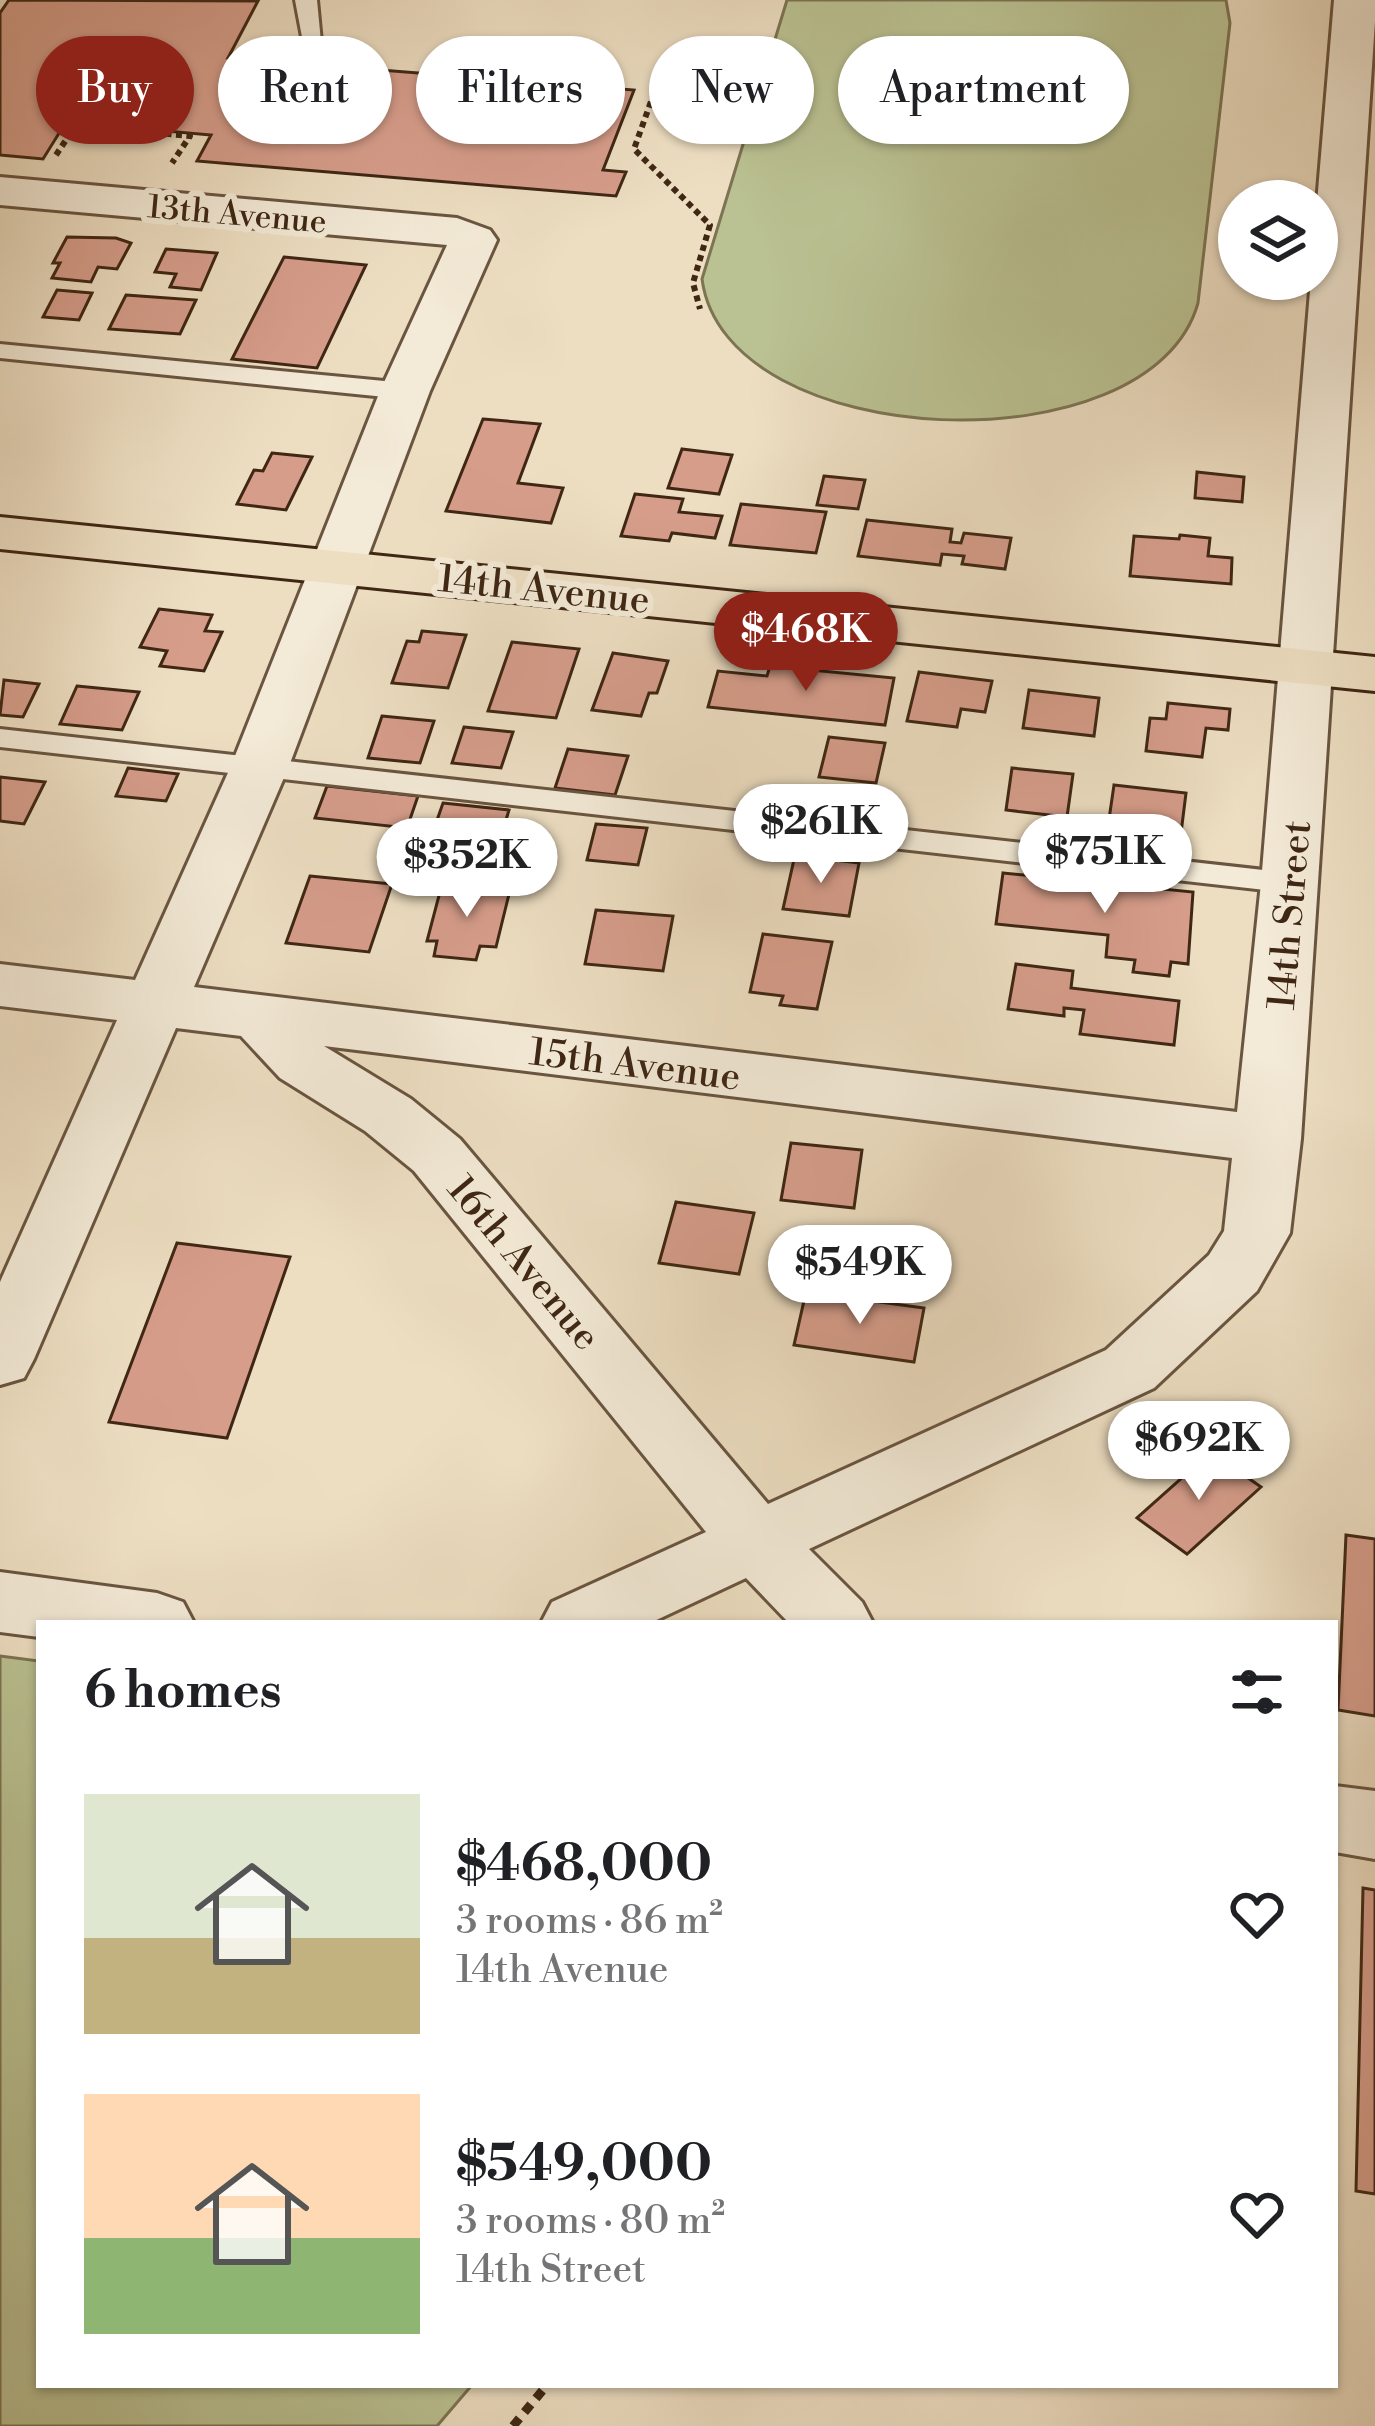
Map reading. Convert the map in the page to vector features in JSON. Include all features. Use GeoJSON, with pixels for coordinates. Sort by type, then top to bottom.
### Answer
{"type":"FeatureCollection","features":[{"type":"Feature","properties":{"kind":"main road","name":"14th Avenue"},"geometry":{"type":"LineString","coordinates":[[0,533],[1375,674]]}},
{"type":"Feature","properties":{"kind":"street","name":"14th Street"},"geometry":{"type":"LineString","coordinates":[[758,1542],[1130,1369],[1232,1273],[1258,1233],[1307,666],[1360,154],[1361,16]]}},
{"type":"Feature","properties":{"kind":"street","name":"13th Avenue"},"geometry":{"type":"LineString","coordinates":[[0,191],[458,232],[473,240],[405,391]]}},
{"type":"Feature","properties":{"kind":"street"},"geometry":{"type":"LineString","coordinates":[[0,1359],[17,1277],[156,1003],[260,766],[405,391]]}},
{"type":"Feature","properties":{"kind":"street","name":"15th Avenue"},"geometry":{"type":"LineString","coordinates":[[0,985],[1269,1139]]}},
{"type":"Feature","properties":{"kind":"street","name":"16th Avenue"},"geometry":{"type":"LineString","coordinates":[[261,1018],[302,1061],[388,1115],[436,1155],[758,1542],[833,1620]]}},
{"type":"Feature","properties":{"kind":"street"},"geometry":{"type":"LineString","coordinates":[[585,1620],[758,1542]]}},
{"type":"Feature","properties":{"kind":"street"},"geometry":{"type":"LineString","coordinates":[[0,1601],[136,1620]]}},
{"type":"Feature","properties":{"kind":"street"},"geometry":{"type":"LineString","coordinates":[[1338,1819],[1375,1825]]}},
{"type":"Feature","properties":{"kind":"lane"},"geometry":{"type":"LineString","coordinates":[[306,0],[313,36]]}},
{"type":"Feature","properties":{"kind":"lane"},"geometry":{"type":"LineString","coordinates":[[0,351],[405,391]]}},
{"type":"Feature","properties":{"kind":"lane"},"geometry":{"type":"LineString","coordinates":[[0,738],[1291,883]]}},
{"type":"Feature","properties":{"kind":"path"},"geometry":{"type":"LineString","coordinates":[[649,107],[634,148],[710,225],[693,283],[700,309]]}},
{"type":"Feature","properties":{"kind":"path"},"geometry":{"type":"LineString","coordinates":[[49,167],[76,125],[190,136],[164,176]]}},
{"type":"Feature","properties":{"kind":"path"},"geometry":{"type":"LineString","coordinates":[[513,2426],[545,2388]]}},
{"type":"Feature","properties":{"kind":"green space"},"geometry":{"type":"Polygon","coordinates":[[[787,0],[1226,0],[1230,23],[1198,303],[1164,357],[1104,395],[1026,415],[941,420],[857,408],[783,380],[728,337],[702,279],[743,144],[814,144],[814,36],[776,36],[787,0]]]}},
{"type":"Feature","properties":{"kind":"green space"},"geometry":{"type":"Polygon","coordinates":[[[0,1656],[36,1661],[36,2388],[469,2388],[437,2426],[0,2426],[0,1656]]]}},
{"type":"Feature","properties":{"kind":"building"},"geometry":{"type":"Polygon","coordinates":[[[9,0],[258,1],[240,36],[218,36],[218,144],[392,144],[392,71],[416,73],[416,144],[613,144],[603,170],[626,172],[616,196],[197,161],[211,135],[194,133],[194,36],[36,36],[36,144],[52,144],[43,159],[0,155],[0,13],[9,0]]]}},
{"type":"Feature","properties":{"kind":"building"},"geometry":{"type":"Polygon","coordinates":[[[625,89],[634,90],[625,113],[625,89]]]}},
{"type":"Feature","properties":{"kind":"building"},"geometry":{"type":"Polygon","coordinates":[[[67,237],[131,243],[117,269],[98,267],[91,282],[52,278],[60,263],[53,263],[67,237]]]}},
{"type":"Feature","properties":{"kind":"building"},"geometry":{"type":"Polygon","coordinates":[[[166,249],[217,253],[201,290],[170,287],[176,274],[155,272],[166,249]]]}},
{"type":"Feature","properties":{"kind":"building"},"geometry":{"type":"Polygon","coordinates":[[[284,257],[366,265],[317,368],[232,359],[284,257]]]}},
{"type":"Feature","properties":{"kind":"building"},"geometry":{"type":"Polygon","coordinates":[[[57,290],[92,293],[79,320],[43,317],[57,290]]]}},
{"type":"Feature","properties":{"kind":"building"},"geometry":{"type":"Polygon","coordinates":[[[126,295],[196,300],[180,334],[109,329],[126,295]]]}},
{"type":"Feature","properties":{"kind":"building"},"geometry":{"type":"Polygon","coordinates":[[[483,419],[540,424],[518,483],[563,488],[551,523],[446,511],[483,419]]]}},
{"type":"Feature","properties":{"kind":"building"},"geometry":{"type":"Polygon","coordinates":[[[682,449],[732,455],[719,494],[668,488],[682,449]]]}},
{"type":"Feature","properties":{"kind":"building"},"geometry":{"type":"Polygon","coordinates":[[[272,453],[312,457],[286,510],[237,504],[254,470],[263,471],[272,453]]]}},
{"type":"Feature","properties":{"kind":"building"},"geometry":{"type":"Polygon","coordinates":[[[1197,472],[1244,477],[1242,502],[1195,498],[1197,472]]]}},
{"type":"Feature","properties":{"kind":"building"},"geometry":{"type":"Polygon","coordinates":[[[824,476],[865,480],[858,509],[817,505],[824,476]]]}},
{"type":"Feature","properties":{"kind":"building"},"geometry":{"type":"Polygon","coordinates":[[[635,494],[683,499],[679,512],[722,516],[715,538],[672,533],[669,541],[621,536],[635,494]]]}},
{"type":"Feature","properties":{"kind":"building"},"geometry":{"type":"Polygon","coordinates":[[[741,504],[826,512],[816,553],[730,545],[741,504]]]}},
{"type":"Feature","properties":{"kind":"building"},"geometry":{"type":"Polygon","coordinates":[[[867,520],[952,529],[950,542],[961,543],[964,533],[1011,538],[1005,569],[962,564],[964,556],[942,554],[940,565],[858,556],[867,520]]]}},
{"type":"Feature","properties":{"kind":"building"},"geometry":{"type":"Polygon","coordinates":[[[1180,535],[1210,538],[1208,556],[1232,558],[1231,584],[1130,576],[1134,536],[1179,539],[1180,535]]]}},
{"type":"Feature","properties":{"kind":"building"},"geometry":{"type":"Polygon","coordinates":[[[159,609],[212,615],[205,631],[222,632],[204,671],[160,666],[167,651],[140,647],[159,609]]]}},
{"type":"Feature","properties":{"kind":"building"},"geometry":{"type":"Polygon","coordinates":[[[422,631],[466,635],[448,688],[392,683],[407,641],[419,642],[422,631]]]}},
{"type":"Feature","properties":{"kind":"building"},"geometry":{"type":"Polygon","coordinates":[[[512,642],[579,649],[556,718],[488,711],[512,642]]]}},
{"type":"Feature","properties":{"kind":"building"},"geometry":{"type":"Polygon","coordinates":[[[613,653],[668,661],[657,693],[649,693],[641,716],[592,710],[613,653]]]}},
{"type":"Feature","properties":{"kind":"building"},"geometry":{"type":"Polygon","coordinates":[[[770,666],[894,678],[885,725],[708,707],[718,671],[767,676],[770,666]]]}},
{"type":"Feature","properties":{"kind":"building"},"geometry":{"type":"Polygon","coordinates":[[[919,672],[992,681],[985,712],[961,709],[957,727],[907,721],[919,672]]]}},
{"type":"Feature","properties":{"kind":"building"},"geometry":{"type":"Polygon","coordinates":[[[4,680],[39,684],[23,717],[0,715],[4,680]]]}},
{"type":"Feature","properties":{"kind":"building"},"geometry":{"type":"Polygon","coordinates":[[[77,686],[139,692],[122,730],[60,724],[77,686]]]}},
{"type":"Feature","properties":{"kind":"building"},"geometry":{"type":"Polygon","coordinates":[[[1029,690],[1099,698],[1094,736],[1023,728],[1029,690]]]}},
{"type":"Feature","properties":{"kind":"building"},"geometry":{"type":"Polygon","coordinates":[[[1168,703],[1230,709],[1228,730],[1206,728],[1202,757],[1146,751],[1150,718],[1166,719],[1168,703]]]}},
{"type":"Feature","properties":{"kind":"building"},"geometry":{"type":"Polygon","coordinates":[[[382,716],[434,721],[420,763],[368,758],[382,716]]]}},
{"type":"Feature","properties":{"kind":"building"},"geometry":{"type":"Polygon","coordinates":[[[464,727],[513,732],[501,768],[452,763],[464,727]]]}},
{"type":"Feature","properties":{"kind":"building"},"geometry":{"type":"Polygon","coordinates":[[[829,737],[885,743],[876,783],[819,777],[829,737]]]}},
{"type":"Feature","properties":{"kind":"building"},"geometry":{"type":"Polygon","coordinates":[[[568,749],[628,756],[615,795],[555,788],[568,749]]]}},
{"type":"Feature","properties":{"kind":"building"},"geometry":{"type":"Polygon","coordinates":[[[128,768],[178,774],[166,801],[116,796],[128,768]]]}},
{"type":"Feature","properties":{"kind":"building"},"geometry":{"type":"Polygon","coordinates":[[[1012,768],[1073,774],[1067,817],[1006,810],[1012,768]]]}},
{"type":"Feature","properties":{"kind":"building"},"geometry":{"type":"Polygon","coordinates":[[[0,777],[45,782],[24,824],[0,821],[0,777]]]}},
{"type":"Feature","properties":{"kind":"building"},"geometry":{"type":"Polygon","coordinates":[[[1114,785],[1186,793],[1180,841],[1107,833],[1114,785]]]}},
{"type":"Feature","properties":{"kind":"building"},"geometry":{"type":"Polygon","coordinates":[[[327,786],[418,796],[407,828],[315,818],[327,786]]]}},
{"type":"Feature","properties":{"kind":"building"},"geometry":{"type":"Polygon","coordinates":[[[443,803],[509,810],[497,850],[429,843],[443,803]]]}},
{"type":"Feature","properties":{"kind":"building"},"geometry":{"type":"Polygon","coordinates":[[[596,824],[647,828],[638,865],[587,860],[596,824]]]}},
{"type":"Feature","properties":{"kind":"building"},"geometry":{"type":"Polygon","coordinates":[[[795,855],[859,863],[849,916],[783,909],[795,855]]]}},
{"type":"Feature","properties":{"kind":"building"},"geometry":{"type":"Polygon","coordinates":[[[1003,873],[1193,892],[1188,964],[1171,962],[1169,976],[1133,972],[1135,960],[1106,957],[1108,935],[996,924],[1003,873]]]}},
{"type":"Feature","properties":{"kind":"building"},"geometry":{"type":"Polygon","coordinates":[[[310,876],[392,884],[369,952],[286,943],[310,876]]]}},
{"type":"Feature","properties":{"kind":"building"},"geometry":{"type":"Polygon","coordinates":[[[442,884],[510,890],[496,947],[480,946],[476,960],[434,956],[437,941],[427,941],[442,884]]]}},
{"type":"Feature","properties":{"kind":"building"},"geometry":{"type":"Polygon","coordinates":[[[596,910],[673,916],[663,971],[585,964],[596,910]]]}},
{"type":"Feature","properties":{"kind":"building"},"geometry":{"type":"Polygon","coordinates":[[[763,934],[832,942],[817,1009],[780,1005],[783,996],[750,992],[763,934]]]}},
{"type":"Feature","properties":{"kind":"building"},"geometry":{"type":"Polygon","coordinates":[[[1016,964],[1073,971],[1071,988],[1179,1001],[1174,1045],[1080,1034],[1084,1010],[1064,1008],[1064,1016],[1008,1009],[1016,964]]]}},
{"type":"Feature","properties":{"kind":"building"},"geometry":{"type":"Polygon","coordinates":[[[791,1143],[862,1150],[854,1208],[781,1200],[791,1143]]]}},
{"type":"Feature","properties":{"kind":"building"},"geometry":{"type":"Polygon","coordinates":[[[676,1202],[754,1213],[739,1274],[659,1263],[676,1202]]]}},
{"type":"Feature","properties":{"kind":"building"},"geometry":{"type":"Polygon","coordinates":[[[177,1243],[290,1257],[227,1438],[109,1422],[177,1243]]]}},
{"type":"Feature","properties":{"kind":"building"},"geometry":{"type":"Polygon","coordinates":[[[806,1292],[924,1308],[914,1362],[794,1345],[806,1292]]]}},
{"type":"Feature","properties":{"kind":"building"},"geometry":{"type":"Polygon","coordinates":[[[1211,1452],[1261,1487],[1187,1554],[1137,1518],[1211,1452]]]}},
{"type":"Feature","properties":{"kind":"building"},"geometry":{"type":"Polygon","coordinates":[[[1346,1535],[1375,1539],[1375,1716],[1338,1710],[1346,1535]]]}},
{"type":"Feature","properties":{"kind":"building"},"geometry":{"type":"Polygon","coordinates":[[[1363,1888],[1375,1890],[1375,2194],[1356,2191],[1363,1888]]]}}]}
